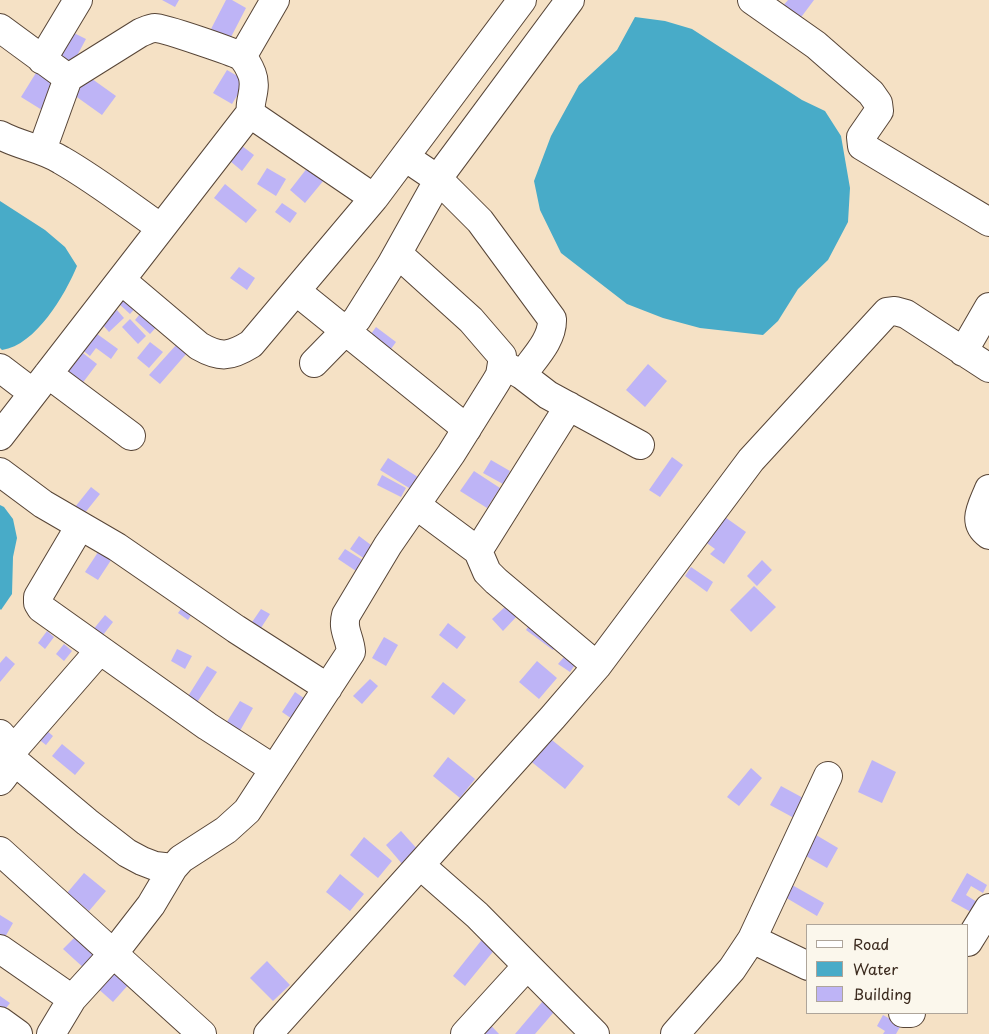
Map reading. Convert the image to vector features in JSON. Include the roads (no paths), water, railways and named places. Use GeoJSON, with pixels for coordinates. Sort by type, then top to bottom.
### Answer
{"type":"FeatureCollection","features":[{"type":"Feature","properties":{"kind":"street"},"geometry":{"type":"LineString","coordinates":[[42,60],[78,0]]}},
{"type":"Feature","properties":{"kind":"street"},"geometry":{"type":"LineString","coordinates":[[242,56],[275,0]]}},
{"type":"Feature","properties":{"kind":"street"},"geometry":{"type":"LineString","coordinates":[[314,364],[357,319],[398,254],[423,169],[522,0]]}},
{"type":"Feature","properties":{"kind":"street"},"geometry":{"type":"LineString","coordinates":[[121,280],[198,346],[212,353],[224,355],[239,351],[251,344],[374,198],[423,169],[570,0]]}},
{"type":"Feature","properties":{"kind":"street"},"geometry":{"type":"LineString","coordinates":[[752,0],[816,45],[871,93],[878,103],[879,111],[861,137],[862,146],[989,222]]}},
{"type":"Feature","properties":{"kind":"street"},"geometry":{"type":"LineString","coordinates":[[0,28],[68,78]]}},
{"type":"Feature","properties":{"kind":"street"},"geometry":{"type":"LineString","coordinates":[[0,436],[250,112],[254,92],[252,72],[242,56],[168,30],[153,28],[140,33],[68,78],[42,150]]}},
{"type":"Feature","properties":{"kind":"street"},"geometry":{"type":"LineString","coordinates":[[250,112],[255,118],[374,198]]}},
{"type":"Feature","properties":{"kind":"street"},"geometry":{"type":"LineString","coordinates":[[0,136],[12,142],[42,150],[62,160],[162,228]]}},
{"type":"Feature","properties":{"kind":"street"},"geometry":{"type":"LineString","coordinates":[[52,1034],[72,999],[113,954],[151,905],[181,859],[237,821],[246,810],[351,652],[350,642],[344,625],[346,615],[388,545],[467,429],[500,375],[512,369],[548,339],[552,328],[552,319],[480,220],[423,169]]}},
{"type":"Feature","properties":{"kind":"street"},"geometry":{"type":"LineString","coordinates":[[398,254],[471,320],[512,369],[548,395],[640,445]]}},
{"type":"Feature","properties":{"kind":"street"},"geometry":{"type":"LineString","coordinates":[[296,291],[467,429]]}},
{"type":"Feature","properties":{"kind":"street"},"geometry":{"type":"LineString","coordinates":[[963,352],[989,307]]}},
{"type":"Feature","properties":{"kind":"street"},"geometry":{"type":"LineString","coordinates":[[268,1034],[597,666],[751,460],[886,312],[895,310],[906,314],[989,368]]}},
{"type":"Feature","properties":{"kind":"street"},"geometry":{"type":"LineString","coordinates":[[0,368],[41,383],[131,436]]}},
{"type":"Feature","properties":{"kind":"street"},"geometry":{"type":"LineString","coordinates":[[478,551],[569,406]]}},
{"type":"Feature","properties":{"kind":"street"},"geometry":{"type":"LineString","coordinates":[[0,472],[44,504],[117,547],[236,629],[328,688]]}},
{"type":"Feature","properties":{"kind":"street"},"geometry":{"type":"LineString","coordinates":[[989,489],[981,508],[978,522],[982,530],[989,535]]}},
{"type":"Feature","properties":{"kind":"street"},"geometry":{"type":"LineString","coordinates":[[416,505],[478,551],[487,572],[496,581],[597,666]]}},
{"type":"Feature","properties":{"kind":"street"},"geometry":{"type":"LineString","coordinates":[[80,526],[38,597],[38,603],[51,616],[208,726],[274,769]]}},
{"type":"Feature","properties":{"kind":"street"},"geometry":{"type":"LineString","coordinates":[[100,650],[6,756],[127,853],[142,862],[155,866],[174,868]]}},
{"type":"Feature","properties":{"kind":"street"},"geometry":{"type":"LineString","coordinates":[[677,1034],[732,969],[752,939],[828,776]]}},
{"type":"Feature","properties":{"kind":"street"},"geometry":{"type":"LineString","coordinates":[[2,858],[202,1034]]}},
{"type":"Feature","properties":{"kind":"street"},"geometry":{"type":"LineString","coordinates":[[420,865],[477,915],[595,1034]]}},
{"type":"Feature","properties":{"kind":"street"},"geometry":{"type":"LineString","coordinates":[[969,940],[989,908]]}},
{"type":"Feature","properties":{"kind":"street"},"geometry":{"type":"LineString","coordinates":[[752,939],[806,965]]}},
{"type":"Feature","properties":{"kind":"street"},"geometry":{"type":"LineString","coordinates":[[0,949],[72,999]]}},
{"type":"Feature","properties":{"kind":"street"},"geometry":{"type":"LineString","coordinates":[[465,1034],[527,966]]}},
{"type":"Feature","properties":{"kind":"street"},"geometry":{"type":"LineString","coordinates":[[0,1021],[18,1034]]}},
{"type":"Feature","properties":{"kind":"water"},"geometry":{"type":"Polygon","coordinates":[[[635,17],[665,21],[692,29],[802,100],[825,111],[841,136],[850,188],[848,222],[828,260],[798,289],[778,321],[763,335],[700,328],[663,318],[627,304],[561,253],[540,210],[534,181],[551,136],[579,85],[617,50],[635,17]]]}},
{"type":"Feature","properties":{"kind":"water"},"geometry":{"type":"Polygon","coordinates":[[[0,201],[45,230],[65,247],[77,266],[57,304],[38,329],[14,346],[2,350],[0,348],[0,201]]]}},
{"type":"Feature","properties":{"kind":"water"},"geometry":{"type":"Polygon","coordinates":[[[0,505],[4,507],[13,519],[17,538],[13,557],[12,594],[1,610],[0,609],[0,505]]]}}]}
